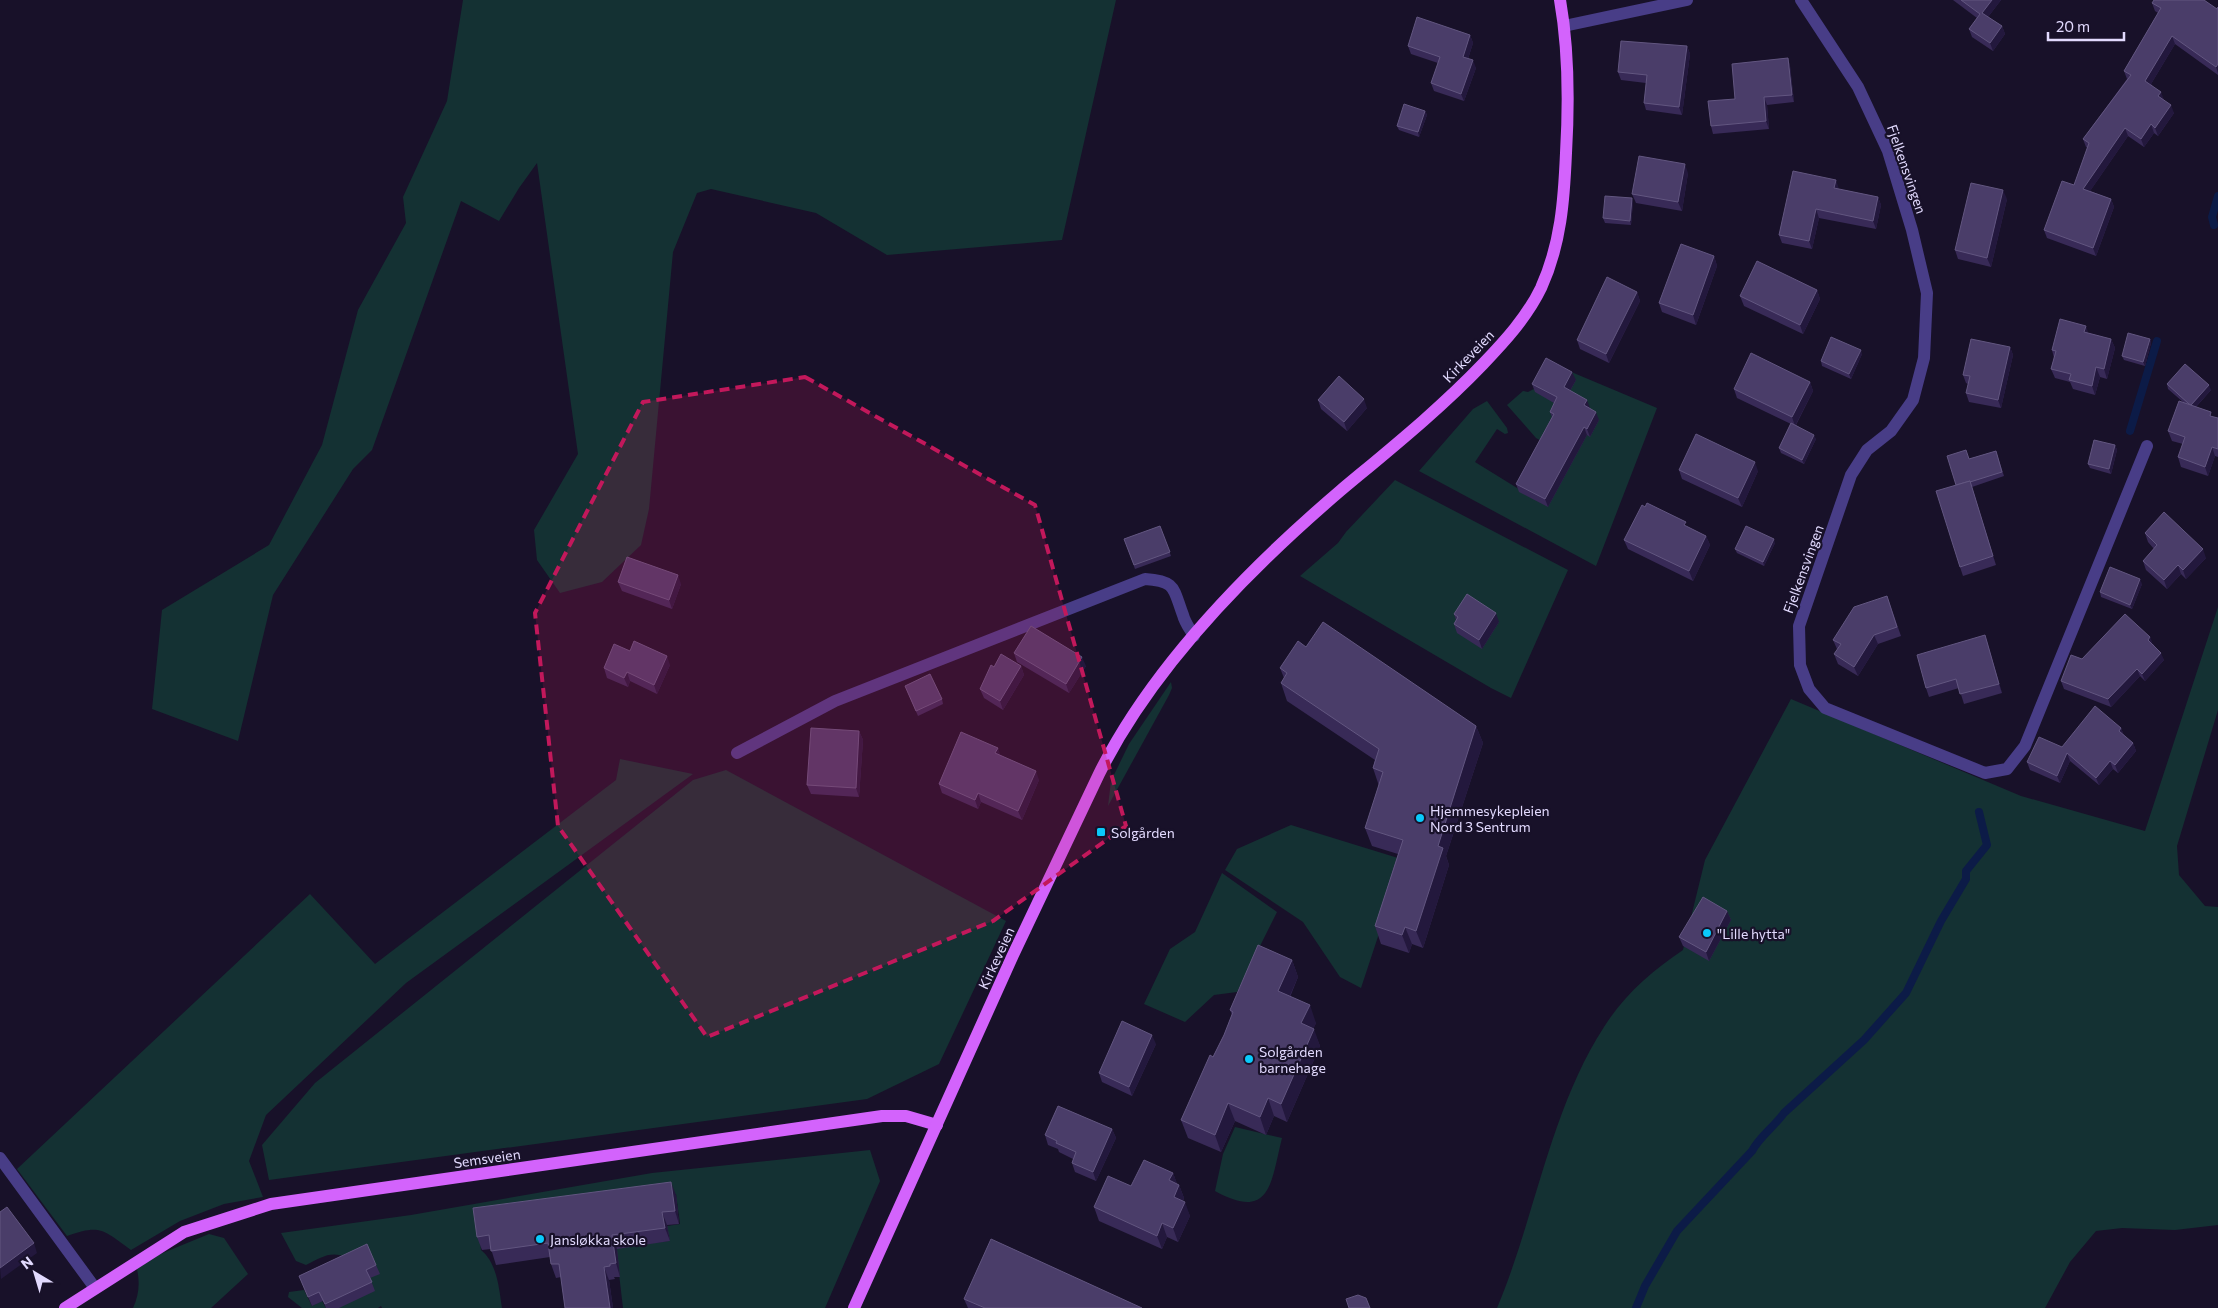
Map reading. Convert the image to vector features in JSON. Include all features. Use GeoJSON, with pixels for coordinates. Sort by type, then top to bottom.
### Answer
{"type":"FeatureCollection","features":[{"type":"Feature","properties":{"kind":"main road","name":"Kirkeveien"},"geometry":{"type":"LineString","coordinates":[[854,1308],[1013,955],[1106,760],[1148,693],[1194,636],[1259,566],[1476,371],[1510,334],[1533,302],[1553,258],[1562,212],[1569,101],[1564,26],[1560,0]]}},
{"type":"Feature","properties":{"kind":"main road","name":"Semsveien"},"geometry":{"type":"LineString","coordinates":[[66,1308],[184,1232],[271,1204],[882,1116],[906,1116],[937,1125]]}},
{"type":"Feature","properties":{"kind":"street"},"geometry":{"type":"LineString","coordinates":[[1564,26],[1687,0]]}},
{"type":"Feature","properties":{"kind":"street","name":"Fjelkensvingen"},"geometry":{"type":"LineString","coordinates":[[1801,0],[1858,87],[1888,151],[1912,230],[1927,293],[1924,358],[1913,400],[1892,430],[1868,450],[1851,475],[1799,626],[1800,665],[1809,689],[1826,708],[1985,773],[2007,769],[2025,746],[2148,446]]}},
{"type":"Feature","properties":{"kind":"street"},"geometry":{"type":"LineString","coordinates":[[737,753],[835,701],[1144,579],[1163,580],[1176,590],[1183,616],[1194,636]]}},
{"type":"Feature","properties":{"kind":"street"},"geometry":{"type":"LineString","coordinates":[[0,1158],[95,1288]]}},
{"type":"Feature","properties":{"kind":"highlighted area"},"geometry":{"type":"Polygon","coordinates":[[[805,377],[1035,505],[1126,826],[993,921],[707,1037],[558,826],[535,613],[643,402],[805,377]]]}},
{"type":"Feature","properties":{"kind":"green space"},"geometry":{"type":"Polygon","coordinates":[[[463,0],[1116,0],[1062,240],[887,255],[816,213],[711,189],[697,193],[673,252],[649,509],[641,545],[602,582],[560,593],[537,560],[534,530],[578,454],[537,163],[499,221],[461,201],[372,450],[353,469],[273,595],[238,741],[152,709],[162,610],[269,545],[322,445],[358,310],[406,223],[403,197],[447,101],[463,0]]]}},
{"type":"Feature","properties":{"kind":"green space"},"geometry":{"type":"Polygon","coordinates":[[[1569,371],[1657,408],[1596,566],[1419,471],[1473,409],[1487,401],[1507,428],[1508,433],[1505,434],[1497,429],[1475,462],[1527,494],[1565,454],[1536,438],[1507,405],[1523,391],[1528,392],[1569,371]]]}},
{"type":"Feature","properties":{"kind":"green space"},"geometry":{"type":"Polygon","coordinates":[[[1395,480],[1568,570],[1511,698],[1300,576],[1338,543],[1395,480]]]}},
{"type":"Feature","properties":{"kind":"green space"},"geometry":{"type":"Polygon","coordinates":[[[2218,607],[2218,710],[2177,846],[2179,875],[2205,906],[2218,907],[2218,1225],[2175,1230],[2122,1228],[2096,1231],[2070,1262],[2045,1308],[1497,1308],[1522,1238],[1556,1129],[1585,1059],[1620,1004],[1660,966],[1683,950],[1705,860],[1791,699],[2021,796],[2145,831],[2218,607]]]}},
{"type":"Feature","properties":{"kind":"green space"},"geometry":{"type":"Polygon","coordinates":[[[1171,682],[1172,688],[1169,695],[1108,806],[1111,781],[1129,744],[1171,682]]]}},
{"type":"Feature","properties":{"kind":"green space"},"geometry":{"type":"Polygon","coordinates":[[[620,759],[693,774],[406,983],[266,1115],[249,1161],[263,1197],[224,1204],[180,1221],[131,1250],[101,1231],[87,1230],[67,1236],[17,1169],[310,894],[375,964],[616,780],[620,759]]]}},
{"type":"Feature","properties":{"kind":"green space"},"geometry":{"type":"Polygon","coordinates":[[[726,770],[1006,921],[939,1064],[867,1099],[269,1180],[262,1145],[315,1083],[693,780],[726,770]]]}},
{"type":"Feature","properties":{"kind":"green space"},"geometry":{"type":"Polygon","coordinates":[[[1291,825],[1398,858],[1401,867],[1361,988],[1340,977],[1303,922],[1225,870],[1237,849],[1291,825]]]}},
{"type":"Feature","properties":{"kind":"green space"},"geometry":{"type":"Polygon","coordinates":[[[1222,873],[1277,912],[1237,992],[1214,995],[1185,1022],[1144,1004],[1170,949],[1195,932],[1222,873]]]}},
{"type":"Feature","properties":{"kind":"green space"},"geometry":{"type":"Polygon","coordinates":[[[1235,1127],[1282,1138],[1271,1182],[1265,1193],[1258,1199],[1248,1202],[1234,1199],[1215,1191],[1223,1154],[1235,1127]]]}},
{"type":"Feature","properties":{"kind":"green space"},"geometry":{"type":"Polygon","coordinates":[[[870,1150],[880,1181],[825,1308],[623,1308],[616,1248],[669,1241],[667,1226],[680,1224],[676,1194],[478,1223],[481,1250],[494,1269],[502,1308],[382,1308],[381,1306],[378,1308],[338,1308],[348,1258],[331,1255],[306,1265],[296,1261],[281,1233],[411,1215],[652,1173],[870,1150]]]}},
{"type":"Feature","properties":{"kind":"green space"},"geometry":{"type":"Polygon","coordinates":[[[209,1234],[224,1238],[248,1274],[211,1308],[133,1308],[138,1289],[137,1269],[158,1255],[209,1234]]]}},
{"type":"Feature","properties":{"kind":"green space"},"geometry":{"type":"Polygon","coordinates":[[[304,1290],[312,1306],[322,1301],[326,1308],[302,1308],[288,1297],[289,1292],[304,1290]]]}},
{"type":"Feature","properties":{"kind":"building"},"geometry":{"type":"Polygon","coordinates":[[[1961,0],[1992,0],[1982,13],[2002,26],[1990,43],[1969,29],[1980,14],[1961,0]]]}},
{"type":"Feature","properties":{"kind":"building"},"geometry":{"type":"Polygon","coordinates":[[[2154,0],[2204,0],[2217,9],[2218,7],[2218,64],[2216,67],[2172,36],[2145,81],[2161,92],[2158,96],[2171,105],[2155,128],[2151,124],[2141,139],[2125,128],[2083,189],[2111,199],[2093,248],[2044,230],[2062,181],[2074,185],[2089,143],[2083,139],[2131,75],[2124,71],[2161,8],[2152,3],[2154,0]]]}},
{"type":"Feature","properties":{"kind":"building"},"geometry":{"type":"Polygon","coordinates":[[[1417,17],[1470,35],[1463,57],[1473,60],[1461,94],[1431,83],[1440,57],[1408,46],[1417,17]]]}},
{"type":"Feature","properties":{"kind":"building"},"geometry":{"type":"Polygon","coordinates":[[[1621,41],[1687,46],[1679,107],[1644,103],[1647,75],[1618,72],[1621,41]]]}},
{"type":"Feature","properties":{"kind":"building"},"geometry":{"type":"Polygon","coordinates":[[[1788,58],[1792,95],[1764,97],[1766,121],[1711,126],[1708,101],[1735,99],[1732,64],[1788,58]]]}},
{"type":"Feature","properties":{"kind":"building"},"geometry":{"type":"Polygon","coordinates":[[[1404,104],[1425,111],[1418,132],[1397,126],[1404,104]]]}},
{"type":"Feature","properties":{"kind":"building"},"geometry":{"type":"Polygon","coordinates":[[[1639,156],[1685,164],[1678,202],[1632,194],[1639,156]]]}},
{"type":"Feature","properties":{"kind":"building"},"geometry":{"type":"Polygon","coordinates":[[[1793,171],[1836,180],[1834,188],[1878,197],[1873,221],[1816,209],[1809,241],[1779,235],[1793,171]]]}},
{"type":"Feature","properties":{"kind":"building"},"geometry":{"type":"Polygon","coordinates":[[[1971,183],[2003,190],[1987,258],[1955,250],[1971,183]]]}},
{"type":"Feature","properties":{"kind":"building"},"geometry":{"type":"Polygon","coordinates":[[[1605,196],[1632,198],[1630,221],[1603,218],[1605,196]]]}},
{"type":"Feature","properties":{"kind":"building"},"geometry":{"type":"Polygon","coordinates":[[[1681,244],[1714,256],[1693,315],[1659,303],[1681,244]]]}},
{"type":"Feature","properties":{"kind":"building"},"geometry":{"type":"Polygon","coordinates":[[[1757,261],[1817,290],[1800,325],[1740,296],[1757,261]]]}},
{"type":"Feature","properties":{"kind":"building"},"geometry":{"type":"Polygon","coordinates":[[[1607,277],[1637,292],[1606,354],[1577,340],[1607,277]]]}},
{"type":"Feature","properties":{"kind":"building"},"geometry":{"type":"Polygon","coordinates":[[[2060,319],[2086,326],[2084,332],[2111,339],[2104,369],[2096,367],[2092,386],[2069,380],[2071,374],[2051,369],[2056,351],[2052,350],[2060,319]]]}},
{"type":"Feature","properties":{"kind":"building"},"geometry":{"type":"Polygon","coordinates":[[[2128,333],[2150,339],[2143,362],[2122,356],[2128,333]]]}},
{"type":"Feature","properties":{"kind":"building"},"geometry":{"type":"Polygon","coordinates":[[[1831,337],[1861,350],[1849,374],[1821,361],[1831,337]]]}},
{"type":"Feature","properties":{"kind":"building"},"geometry":{"type":"Polygon","coordinates":[[[1971,339],[2010,347],[1998,400],[1966,393],[1970,376],[1963,375],[1971,339]]]}},
{"type":"Feature","properties":{"kind":"building"},"geometry":{"type":"Polygon","coordinates":[[[1751,353],[1810,382],[1792,417],[1734,389],[1751,353]]]}},
{"type":"Feature","properties":{"kind":"building"},"geometry":{"type":"Polygon","coordinates":[[[1546,358],[1572,372],[1564,387],[1587,400],[1584,405],[1596,412],[1587,429],[1584,427],[1545,499],[1516,484],[1554,414],[1550,412],[1557,397],[1532,384],[1546,358]]]}},
{"type":"Feature","properties":{"kind":"building"},"geometry":{"type":"Polygon","coordinates":[[[2185,364],[2209,385],[2191,405],[2167,384],[2185,364]]]}},
{"type":"Feature","properties":{"kind":"building"},"geometry":{"type":"Polygon","coordinates":[[[1339,376],[1364,399],[1344,422],[1318,400],[1339,376]]]}},
{"type":"Feature","properties":{"kind":"building"},"geometry":{"type":"Polygon","coordinates":[[[2179,401],[2211,412],[2210,416],[2218,418],[2218,449],[2212,447],[2205,467],[2178,457],[2185,437],[2168,431],[2179,401]]]}},
{"type":"Feature","properties":{"kind":"building"},"geometry":{"type":"Polygon","coordinates":[[[1791,423],[1814,435],[1802,460],[1779,448],[1791,423]]]}},
{"type":"Feature","properties":{"kind":"building"},"geometry":{"type":"Polygon","coordinates":[[[1696,434],[1755,462],[1738,498],[1679,470],[1696,434]]]}},
{"type":"Feature","properties":{"kind":"building"},"geometry":{"type":"Polygon","coordinates":[[[2094,440],[2115,445],[2109,469],[2088,464],[2094,440]]]}},
{"type":"Feature","properties":{"kind":"building"},"geometry":{"type":"Polygon","coordinates":[[[1966,450],[1969,459],[1996,451],[2002,472],[1956,485],[1947,456],[1966,450]]]}},
{"type":"Feature","properties":{"kind":"building"},"geometry":{"type":"Polygon","coordinates":[[[1970,481],[1993,556],[1960,567],[1936,491],[1970,481]]]}},
{"type":"Feature","properties":{"kind":"building"},"geometry":{"type":"Polygon","coordinates":[[[1647,503],[1686,522],[1684,525],[1706,536],[1689,571],[1624,540],[1642,505],[1645,507],[1647,503]]]}},
{"type":"Feature","properties":{"kind":"building"},"geometry":{"type":"Polygon","coordinates":[[[2164,512],[2203,549],[2183,570],[2178,565],[2164,580],[2143,561],[2157,545],[2145,533],[2164,512]]]}},
{"type":"Feature","properties":{"kind":"building"},"geometry":{"type":"Polygon","coordinates":[[[1160,526],[1170,552],[1134,565],[1124,539],[1160,526]]]}},
{"type":"Feature","properties":{"kind":"building"},"geometry":{"type":"Polygon","coordinates":[[[1746,526],[1774,539],[1763,562],[1735,549],[1746,526]]]}},
{"type":"Feature","properties":{"kind":"building"},"geometry":{"type":"Polygon","coordinates":[[[627,557],[678,575],[669,600],[618,582],[627,557]]]}},
{"type":"Feature","properties":{"kind":"building"},"geometry":{"type":"Polygon","coordinates":[[[2110,567],[2140,579],[2130,605],[2100,592],[2110,567]]]}},
{"type":"Feature","properties":{"kind":"building"},"geometry":{"type":"Polygon","coordinates":[[[1467,594],[1496,613],[1479,640],[1454,624],[1458,617],[1454,614],[1467,594]]]}},
{"type":"Feature","properties":{"kind":"building"},"geometry":{"type":"Polygon","coordinates":[[[1887,596],[1897,627],[1874,635],[1854,667],[1834,654],[1841,644],[1833,640],[1854,607],[1887,596]]]}},
{"type":"Feature","properties":{"kind":"building"},"geometry":{"type":"Polygon","coordinates":[[[2125,614],[2150,637],[2148,640],[2161,653],[2142,674],[2137,669],[2108,699],[2061,681],[2071,655],[2082,659],[2125,614]]]}},
{"type":"Feature","properties":{"kind":"building","name":"Hjemmesykepleien Nord 3 Sentrum"},"geometry":{"type":"Polygon","coordinates":[[[1323,622],[1476,726],[1438,846],[1443,848],[1416,931],[1405,927],[1402,935],[1375,926],[1403,840],[1365,828],[1383,772],[1373,768],[1379,749],[1281,683],[1287,673],[1280,668],[1298,641],[1306,647],[1323,622]]]}},
{"type":"Feature","properties":{"kind":"building"},"geometry":{"type":"Polygon","coordinates":[[[1031,626],[1082,657],[1066,684],[1014,653],[1031,626]]]}},
{"type":"Feature","properties":{"kind":"building"},"geometry":{"type":"Polygon","coordinates":[[[1985,635],[1999,684],[1960,694],[1956,679],[1926,688],[1917,655],[1985,635]]]}},
{"type":"Feature","properties":{"kind":"building"},"geometry":{"type":"Polygon","coordinates":[[[634,641],[667,656],[654,685],[627,672],[624,678],[604,668],[614,644],[630,651],[634,641]]]}},
{"type":"Feature","properties":{"kind":"building"},"geometry":{"type":"Polygon","coordinates":[[[1001,654],[1021,666],[1000,701],[980,689],[991,665],[994,667],[1001,654]]]}},
{"type":"Feature","properties":{"kind":"building"},"geometry":{"type":"Polygon","coordinates":[[[930,674],[942,699],[916,711],[905,686],[930,674]]]}},
{"type":"Feature","properties":{"kind":"building"},"geometry":{"type":"Polygon","coordinates":[[[2095,706],[2121,728],[2119,731],[2133,743],[2115,765],[2110,761],[2096,778],[2067,753],[2057,776],[2027,762],[2039,737],[2062,747],[2095,706]]]}},
{"type":"Feature","properties":{"kind":"building"},"geometry":{"type":"Polygon","coordinates":[[[811,728],[859,731],[856,788],[807,785],[811,728]]]}},
{"type":"Feature","properties":{"kind":"building"},"geometry":{"type":"Polygon","coordinates":[[[961,732],[998,748],[995,753],[1036,771],[1018,811],[978,793],[975,800],[939,784],[961,732]]]}},
{"type":"Feature","properties":{"kind":"building","name":"\"Lille hytta\""},"geometry":{"type":"Polygon","coordinates":[[[1703,897],[1727,911],[1706,952],[1679,937],[1703,897]]]}},
{"type":"Feature","properties":{"kind":"building"},"geometry":{"type":"Polygon","coordinates":[[[1258,945],[1292,960],[1278,991],[1310,1005],[1301,1023],[1314,1029],[1281,1104],[1268,1098],[1260,1117],[1228,1103],[1215,1135],[1181,1120],[1210,1055],[1213,1057],[1224,1035],[1233,1012],[1230,1010],[1258,945]]]}},
{"type":"Feature","properties":{"kind":"building"},"geometry":{"type":"Polygon","coordinates":[[[1122,1021],[1152,1035],[1129,1087],[1099,1073],[1122,1021]]]}},
{"type":"Feature","properties":{"kind":"building"},"geometry":{"type":"Polygon","coordinates":[[[1058,1106],[1112,1129],[1093,1172],[1072,1163],[1076,1152],[1056,1143],[1057,1141],[1045,1135],[1058,1106]]]}},
{"type":"Feature","properties":{"kind":"building"},"geometry":{"type":"Polygon","coordinates":[[[1144,1160],[1173,1173],[1169,1180],[1179,1185],[1174,1197],[1185,1202],[1173,1228],[1162,1223],[1157,1236],[1094,1207],[1108,1176],[1131,1186],[1144,1160]]]}},
{"type":"Feature","properties":{"kind":"building"},"geometry":{"type":"Polygon","coordinates":[[[671,1182],[675,1211],[662,1212],[665,1228],[612,1235],[616,1263],[604,1267],[610,1308],[565,1308],[559,1264],[551,1264],[548,1243],[491,1251],[489,1235],[477,1237],[473,1208],[671,1182]]]}},
{"type":"Feature","properties":{"kind":"building"},"geometry":{"type":"Polygon","coordinates":[[[7,1207],[34,1243],[0,1268],[0,1212],[7,1207]]]}},
{"type":"Feature","properties":{"kind":"building"},"geometry":{"type":"Polygon","coordinates":[[[991,1239],[1142,1308],[985,1308],[964,1299],[991,1239]]]}},
{"type":"Feature","properties":{"kind":"building"},"geometry":{"type":"Polygon","coordinates":[[[367,1244],[376,1265],[366,1270],[372,1282],[325,1304],[319,1292],[308,1297],[299,1276],[367,1244]]]}},
{"type":"Feature","properties":{"kind":"building"},"geometry":{"type":"Polygon","coordinates":[[[1358,1295],[1366,1298],[1370,1308],[1349,1308],[1346,1299],[1358,1295]]]}},
{"type":"Feature","properties":{"kind":"waterway"},"geometry":{"type":"LineString","coordinates":[[2214,225],[2212,217],[2218,196]]}},
{"type":"Feature","properties":{"kind":"waterway"},"geometry":{"type":"LineString","coordinates":[[2130,431],[2157,341]]}},
{"type":"Feature","properties":{"kind":"waterway"},"geometry":{"type":"LineString","coordinates":[[1636,1308],[1645,1286],[1677,1231],[1752,1151],[1784,1113],[1864,1040],[1906,993],[1941,921],[1966,879],[1966,871],[1987,845],[1979,812]]}},
{"type":"Feature","properties":{"kind":"place","name":"Hjemmesykepleien Nord 3 Sentrum"},"geometry":{"type":"Point","coordinates":[1420,818]}},
{"type":"Feature","properties":{"kind":"place","name":"Solgården"},"geometry":{"type":"Point","coordinates":[1101,832]}},
{"type":"Feature","properties":{"kind":"place","name":"\"Lille hytta\""},"geometry":{"type":"Point","coordinates":[1707,933]}},
{"type":"Feature","properties":{"kind":"place","name":"Solgården barnehage"},"geometry":{"type":"Point","coordinates":[1249,1059]}},
{"type":"Feature","properties":{"kind":"place","name":"Jansløkka skole"},"geometry":{"type":"Point","coordinates":[540,1239]}}]}
